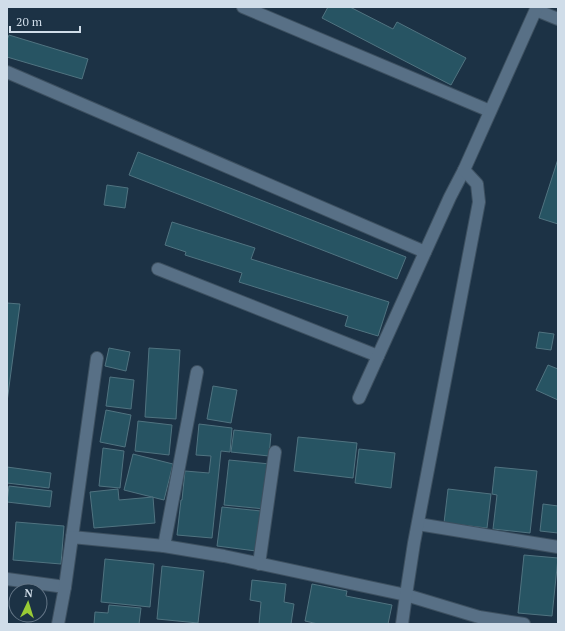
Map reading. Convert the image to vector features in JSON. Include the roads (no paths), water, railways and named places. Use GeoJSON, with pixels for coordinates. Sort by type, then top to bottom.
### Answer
{"type":"FeatureCollection","features":[{"type":"Feature","properties":{"kind":"street"},"geometry":{"type":"LineString","coordinates":[[243,7],[490,111]]}},
{"type":"Feature","properties":{"kind":"street"},"geometry":{"type":"LineString","coordinates":[[359,398],[537,9],[558,19]]}},
{"type":"Feature","properties":{"kind":"street"},"geometry":{"type":"LineString","coordinates":[[7,72],[425,252]]}},
{"type":"Feature","properties":{"kind":"street"},"geometry":{"type":"LineString","coordinates":[[402,624],[418,524],[479,202],[477,184],[464,170]]}},
{"type":"Feature","properties":{"kind":"street"},"geometry":{"type":"LineString","coordinates":[[158,269],[378,356]]}},
{"type":"Feature","properties":{"kind":"street"},"geometry":{"type":"LineString","coordinates":[[58,624],[65,587],[97,358]]}},
{"type":"Feature","properties":{"kind":"street"},"geometry":{"type":"LineString","coordinates":[[164,546],[197,372]]}},
{"type":"Feature","properties":{"kind":"street"},"geometry":{"type":"LineString","coordinates":[[258,564],[275,452]]}},
{"type":"Feature","properties":{"kind":"street"},"geometry":{"type":"LineString","coordinates":[[418,524],[558,547]]}},
{"type":"Feature","properties":{"kind":"street"},"geometry":{"type":"LineString","coordinates":[[72,537],[164,546],[224,556],[406,595],[479,617],[524,624]]}},
{"type":"Feature","properties":{"kind":"street"},"geometry":{"type":"LineString","coordinates":[[7,579],[65,587]]}}]}
